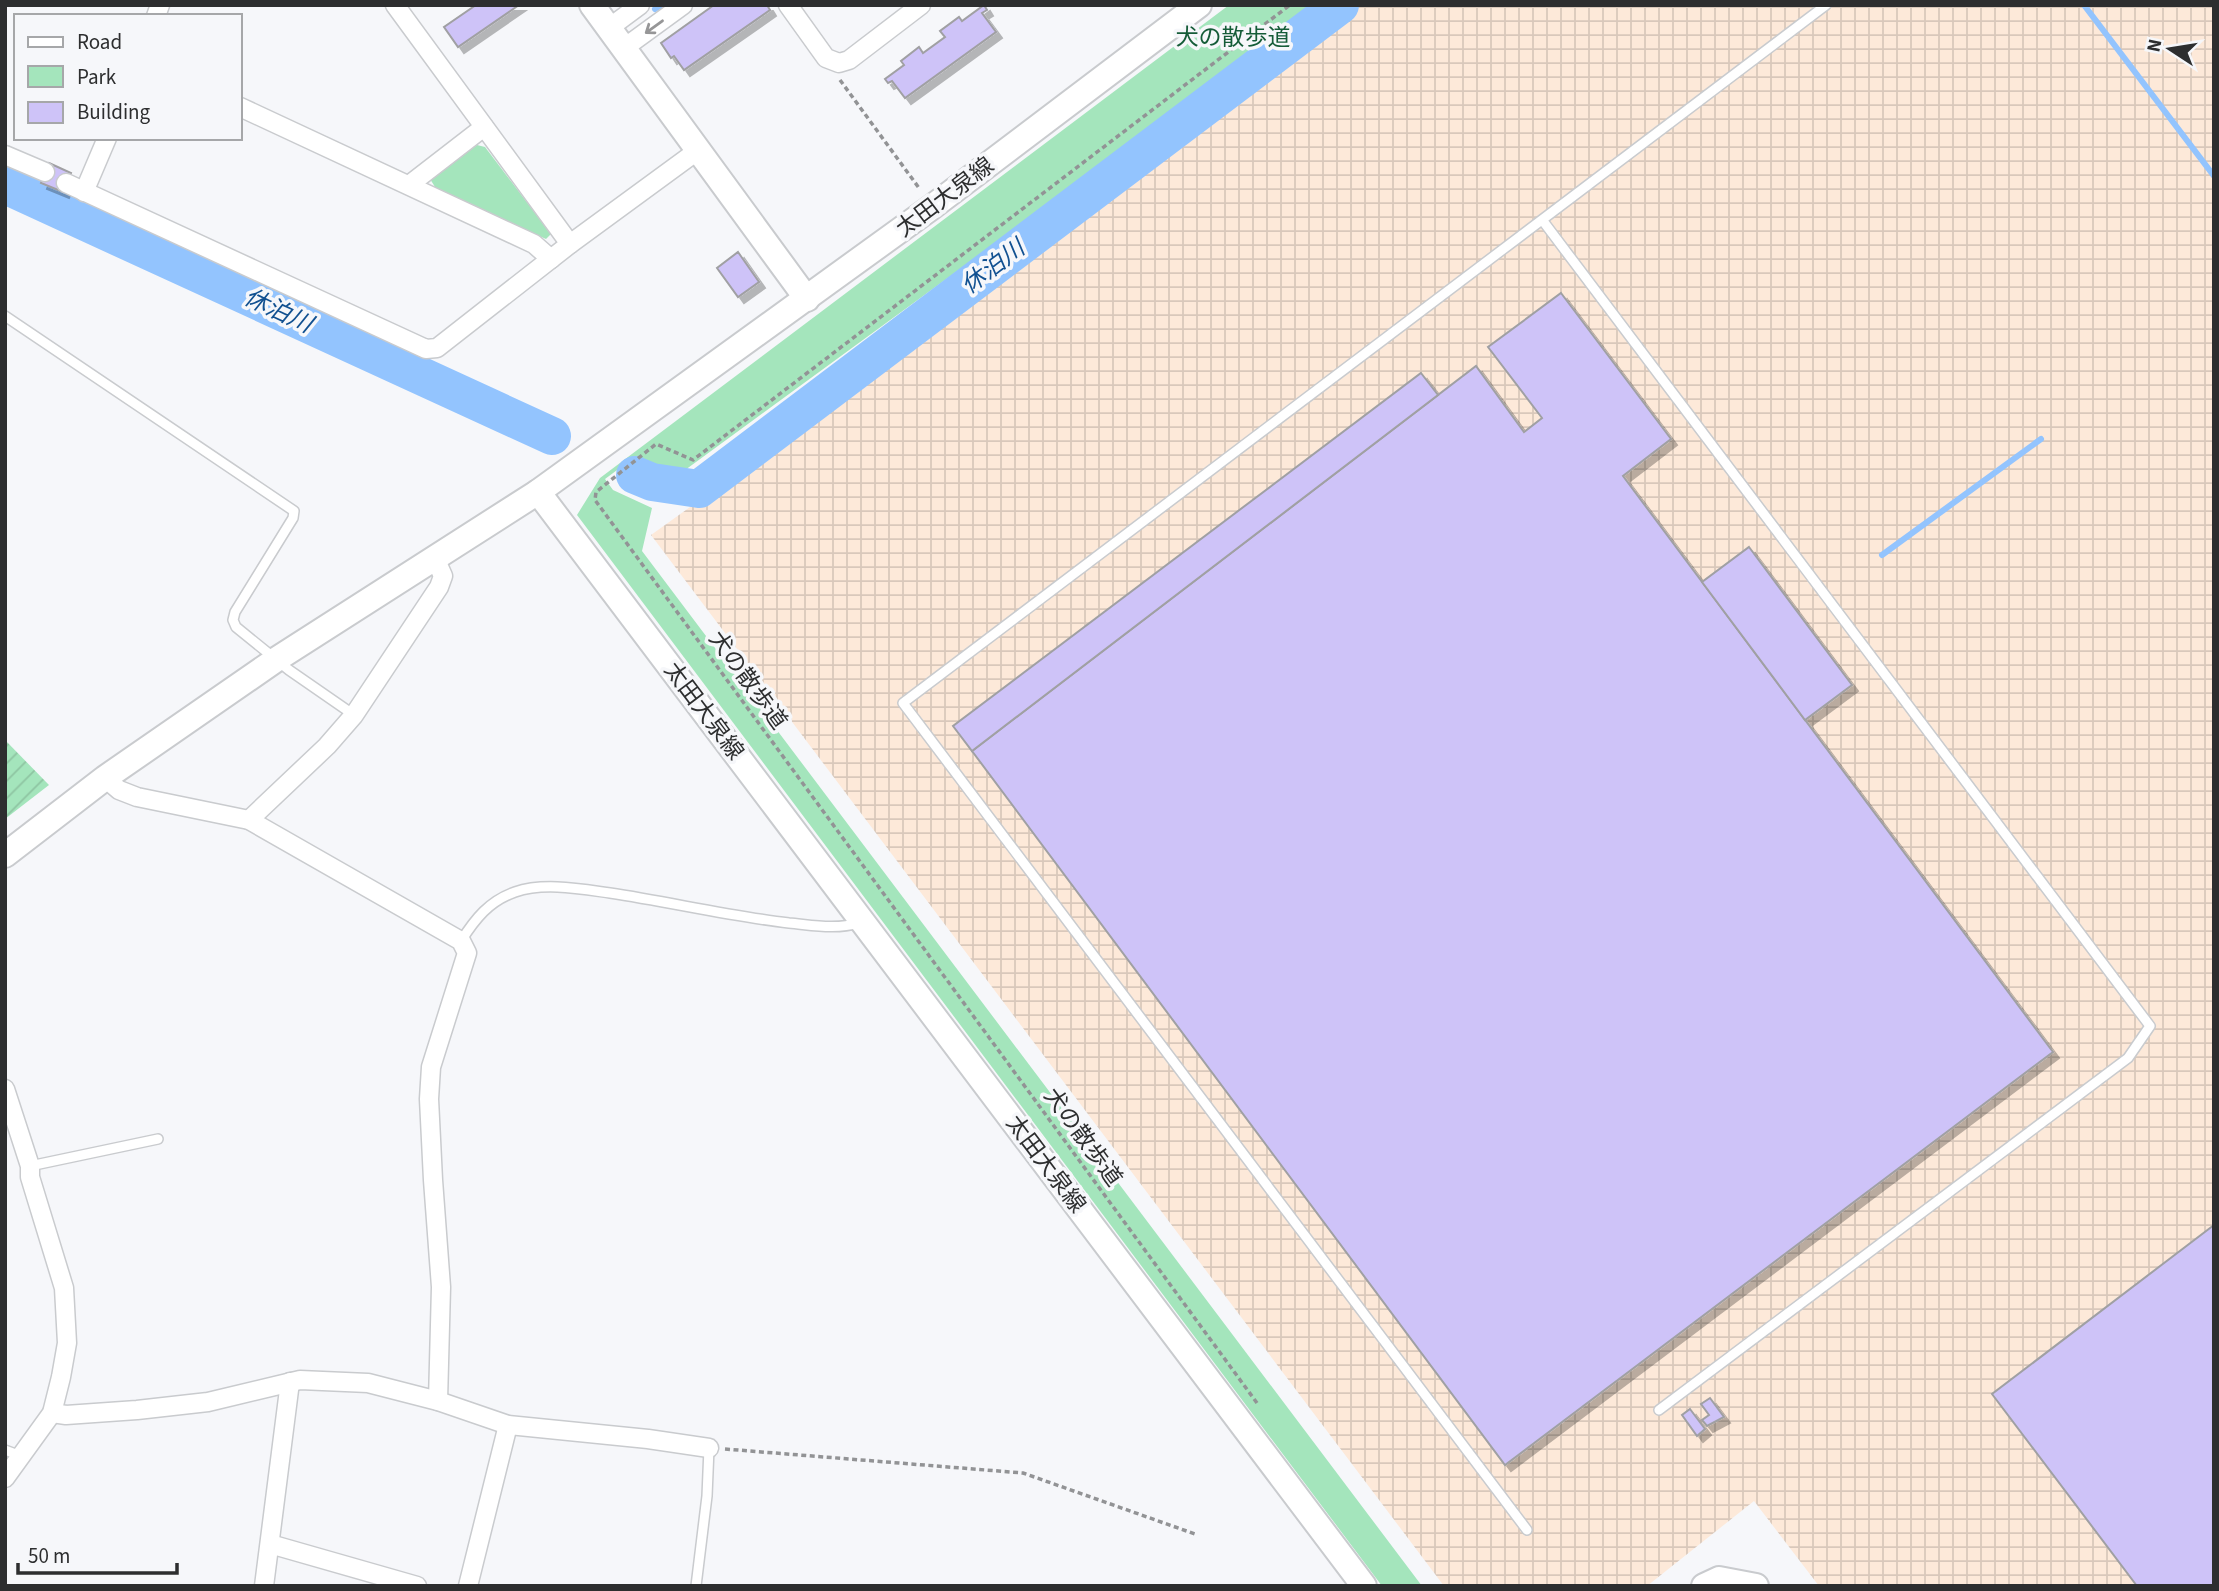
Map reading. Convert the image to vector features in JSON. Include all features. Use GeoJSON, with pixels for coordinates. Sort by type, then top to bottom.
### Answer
{"type":"FeatureCollection","features":[{"type":"Feature","properties":{"kind":"main road"},"geometry":{"type":"LineString","coordinates":[[592,5],[696,151],[807,299]]}},
{"type":"Feature","properties":{"kind":"main road","name":"太田大泉線"},"geometry":{"type":"LineString","coordinates":[[1199,5],[807,299],[538,492],[1364,1586]]}},
{"type":"Feature","properties":{"kind":"main road"},"geometry":{"type":"LineString","coordinates":[[5,855],[105,778],[276,659],[538,492]]}},
{"type":"Feature","properties":{"kind":"main road"},"geometry":{"type":"LineString","coordinates":[[1704,1586],[1719,1579],[1756,1586]]}},
{"type":"Feature","properties":{"kind":"street"},"geometry":{"type":"LineString","coordinates":[[395,5],[570,244]]}},
{"type":"Feature","properties":{"kind":"street"},"geometry":{"type":"LineString","coordinates":[[609,28],[640,5]]}},
{"type":"Feature","properties":{"kind":"street"},"geometry":{"type":"LineString","coordinates":[[624,48],[683,5]]}},
{"type":"Feature","properties":{"kind":"street"},"geometry":{"type":"LineString","coordinates":[[788,5],[827,58],[839,63],[849,60],[921,5]]}},
{"type":"Feature","properties":{"kind":"street"},"geometry":{"type":"LineString","coordinates":[[242,108],[534,244],[551,259]]}},
{"type":"Feature","properties":{"kind":"street"},"geometry":{"type":"LineString","coordinates":[[409,185],[484,127]]}},
{"type":"Feature","properties":{"kind":"street"},"geometry":{"type":"LineString","coordinates":[[85,192],[106,140]]}},
{"type":"Feature","properties":{"kind":"street"},"geometry":{"type":"LineString","coordinates":[[66,183],[426,349],[437,348],[570,244],[696,151]]}},
{"type":"Feature","properties":{"kind":"street"},"geometry":{"type":"LineString","coordinates":[[5,155],[45,172]]}},
{"type":"Feature","properties":{"kind":"street"},"geometry":{"type":"LineString","coordinates":[[249,820],[327,746],[354,715],[439,587],[443,576],[435,558]]}},
{"type":"Feature","properties":{"kind":"street"},"geometry":{"type":"LineString","coordinates":[[105,778],[120,790],[137,797],[249,820],[461,941],[467,953],[431,1067],[429,1099],[441,1287],[438,1401]]}},
{"type":"Feature","properties":{"kind":"street"},"geometry":{"type":"LineString","coordinates":[[5,1089],[64,1288],[67,1343],[52,1413],[13,1453],[5,1478]]}},
{"type":"Feature","properties":{"kind":"street"},"geometry":{"type":"LineString","coordinates":[[52,1413],[66,1415],[137,1410],[208,1402],[300,1380],[368,1383],[438,1401],[508,1425],[709,1448]]}},
{"type":"Feature","properties":{"kind":"street"},"geometry":{"type":"LineString","coordinates":[[264,1586],[290,1382]]}},
{"type":"Feature","properties":{"kind":"street"},"geometry":{"type":"LineString","coordinates":[[468,1586],[508,1425]]}},
{"type":"Feature","properties":{"kind":"street"},"geometry":{"type":"LineString","coordinates":[[270,1544],[417,1586]]}},
{"type":"Feature","properties":{"kind":"lane"},"geometry":{"type":"LineString","coordinates":[[1527,1530],[903,704],[1826,5]]}},
{"type":"Feature","properties":{"kind":"lane"},"geometry":{"type":"LineString","coordinates":[[1543,221],[2150,1026],[2128,1058],[1658,1410]]}},
{"type":"Feature","properties":{"kind":"lane"},"geometry":{"type":"LineString","coordinates":[[5,316],[294,512],[293,518],[235,612],[233,620],[236,627],[276,659],[354,715]]}},
{"type":"Feature","properties":{"kind":"lane"},"geometry":{"type":"LineString","coordinates":[[461,941],[479,915],[495,901],[516,891],[546,888],[590,890],[767,920],[815,925],[849,926],[863,921]]}},
{"type":"Feature","properties":{"kind":"lane"},"geometry":{"type":"LineString","coordinates":[[30,1166],[158,1139]]}},
{"type":"Feature","properties":{"kind":"lane"},"geometry":{"type":"LineString","coordinates":[[696,1586],[707,1496],[709,1448]]}},
{"type":"Feature","properties":{"kind":"path","name":"犬の散歩道"},"geometry":{"type":"LineString","coordinates":[[1260,1407],[595,500],[596,492],[656,444],[693,460],[1290,5]]}},
{"type":"Feature","properties":{"kind":"path"},"geometry":{"type":"LineString","coordinates":[[835,62],[841,83],[919,188]]}},
{"type":"Feature","properties":{"kind":"path"},"geometry":{"type":"LineString","coordinates":[[709,1448],[1023,1473],[1195,1534]]}},
{"type":"Feature","properties":{"kind":"shaded area"},"geometry":{"type":"Polygon","coordinates":[[[1360,5],[2214,5],[2214,1586],[1819,1586],[1754,1501],[1647,1586],[1444,1586],[651,535],[834,404],[1360,5]]]}},
{"type":"Feature","properties":{"kind":"green space","name":"犬の散歩道"},"geometry":{"type":"Polygon","coordinates":[[[1229,5],[1321,5],[681,473],[628,462],[605,479],[613,490],[652,508],[642,551],[1422,1586],[1382,1586],[577,515],[600,478],[1229,5]]]}},
{"type":"Feature","properties":{"kind":"green space"},"geometry":{"type":"Polygon","coordinates":[[[477,145],[485,147],[551,234],[546,239],[437,190],[430,179],[477,145]]]}},
{"type":"Feature","properties":{"kind":"green space"},"geometry":{"type":"Polygon","coordinates":[[[5,740],[49,785],[5,819],[5,740]]]}},
{"type":"Feature","properties":{"kind":"building"},"geometry":{"type":"Polygon","coordinates":[[[476,5],[519,5],[458,47],[444,27],[476,5]]]}},
{"type":"Feature","properties":{"kind":"building"},"geometry":{"type":"Polygon","coordinates":[[[714,5],[767,5],[770,10],[684,70],[674,56],[671,58],[661,43],[714,5]]]}},
{"type":"Feature","properties":{"kind":"building"},"geometry":{"type":"Polygon","coordinates":[[[984,5],[987,10],[982,13],[996,32],[905,98],[892,81],[888,83],[885,79],[904,65],[901,61],[919,47],[923,53],[945,37],[940,31],[959,17],[962,21],[984,5]]]}},
{"type":"Feature","properties":{"kind":"building"},"geometry":{"type":"Polygon","coordinates":[[[49,163],[71,173],[63,192],[41,183],[49,163]]]}},
{"type":"Feature","properties":{"kind":"building"},"geometry":{"type":"Polygon","coordinates":[[[738,252],[759,282],[738,297],[717,268],[738,252]]]}},
{"type":"Feature","properties":{"kind":"building"},"geometry":{"type":"Polygon","coordinates":[[[1561,293],[1671,439],[1623,476],[2053,1052],[1505,1465],[972,751],[1476,366],[1524,432],[1542,418],[1488,347],[1561,293]]]}},
{"type":"Feature","properties":{"kind":"building"},"geometry":{"type":"Polygon","coordinates":[[[1421,373],[1438,395],[972,751],[953,726],[1421,373]]]}},
{"type":"Feature","properties":{"kind":"building"},"geometry":{"type":"Polygon","coordinates":[[[1749,547],[1852,685],[1805,720],[1702,582],[1749,547]]]}},
{"type":"Feature","properties":{"kind":"building"},"geometry":{"type":"Polygon","coordinates":[[[2214,1225],[2214,1586],[2137,1586],[1992,1394],[2214,1225]]]}},
{"type":"Feature","properties":{"kind":"building"},"geometry":{"type":"Polygon","coordinates":[[[1710,1398],[1724,1417],[1707,1426],[1702,1420],[1709,1415],[1701,1404],[1710,1398]]]}},
{"type":"Feature","properties":{"kind":"building"},"geometry":{"type":"Polygon","coordinates":[[[1690,1409],[1705,1429],[1697,1436],[1682,1415],[1690,1409]]]}},
{"type":"Feature","properties":{"kind":"waterway"},"geometry":{"type":"LineString","coordinates":[[655,9],[661,5]]}},
{"type":"Feature","properties":{"kind":"waterway","name":"休泊川"},"geometry":{"type":"LineString","coordinates":[[635,475],[652,482],[699,489],[1340,5]]}},
{"type":"Feature","properties":{"kind":"waterway"},"geometry":{"type":"LineString","coordinates":[[2084,5],[2214,176]]}},
{"type":"Feature","properties":{"kind":"waterway","name":"休泊川"},"geometry":{"type":"LineString","coordinates":[[5,185],[552,436]]}},
{"type":"Feature","properties":{"kind":"waterway"},"geometry":{"type":"LineString","coordinates":[[1882,555],[2041,439]]}}]}
